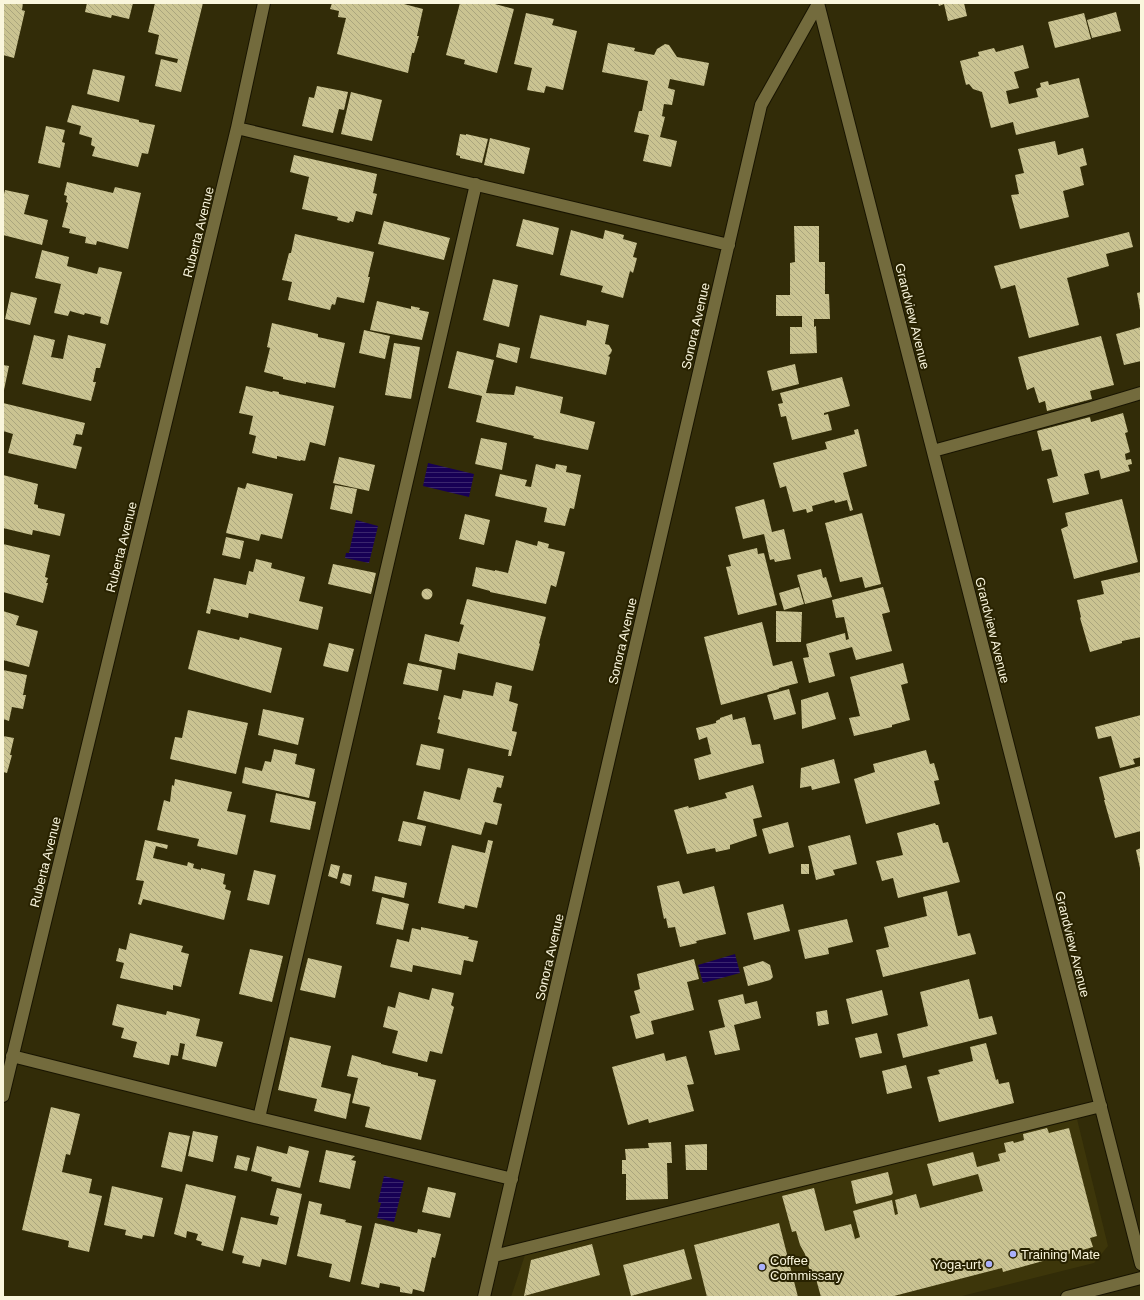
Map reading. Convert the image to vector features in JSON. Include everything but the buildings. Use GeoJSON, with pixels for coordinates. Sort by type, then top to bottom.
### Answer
{"type":"FeatureCollection","features":[{"type":"Feature","properties":{"kind":"street","name":"Ruberta Avenue"},"geometry":{"type":"LineString","coordinates":[[3,1096],[238,128],[264,3]]}},
{"type":"Feature","properties":{"kind":"street","name":"Sonora Avenue"},"geometry":{"type":"LineString","coordinates":[[484,1297],[761,105],[816,3]]}},
{"type":"Feature","properties":{"kind":"street","name":"Grandview Avenue"},"geometry":{"type":"LineString","coordinates":[[816,3],[933,451],[1141,1264]]}},
{"type":"Feature","properties":{"kind":"street"},"geometry":{"type":"LineString","coordinates":[[238,128],[729,245]]}},
{"type":"Feature","properties":{"kind":"street"},"geometry":{"type":"LineString","coordinates":[[259,1118],[476,184]]}},
{"type":"Feature","properties":{"kind":"street"},"geometry":{"type":"LineString","coordinates":[[933,451],[1091,408],[1141,392]]}},
{"type":"Feature","properties":{"kind":"street"},"geometry":{"type":"LineString","coordinates":[[12,1056],[259,1118],[512,1179]]}},
{"type":"Feature","properties":{"kind":"street"},"geometry":{"type":"LineString","coordinates":[[494,1256],[1101,1106]]}},
{"type":"Feature","properties":{"kind":"street"},"geometry":{"type":"LineString","coordinates":[[1067,1297],[1141,1278]]}},
{"type":"Feature","properties":{"kind":"shaded area"},"geometry":{"type":"Polygon","coordinates":[[[428,463],[474,474],[469,497],[423,486],[428,463]]]}},
{"type":"Feature","properties":{"kind":"shaded area"},"geometry":{"type":"Polygon","coordinates":[[[356,520],[378,526],[369,563],[345,558],[346,553],[349,553],[356,520]]]}},
{"type":"Feature","properties":{"kind":"shaded area"},"geometry":{"type":"Polygon","coordinates":[[[735,954],[740,973],[703,983],[698,965],[735,954]]]}},
{"type":"Feature","properties":{"kind":"shaded area"},"geometry":{"type":"Polygon","coordinates":[[[1077,1119],[1108,1246],[1094,1263],[958,1297],[511,1297],[525,1255],[1077,1119]]]}},
{"type":"Feature","properties":{"kind":"shaded area"},"geometry":{"type":"Polygon","coordinates":[[[384,1176],[404,1181],[394,1222],[377,1218],[381,1203],[378,1202],[384,1176]]]}},
{"type":"Feature","properties":{"kind":"place","name":"Training Mate"},"geometry":{"type":"Point","coordinates":[1013,1254]}},
{"type":"Feature","properties":{"kind":"place","name":"Yoga-urt"},"geometry":{"type":"Point","coordinates":[989,1264]}},
{"type":"Feature","properties":{"kind":"place","name":"Coffee Commissary"},"geometry":{"type":"Point","coordinates":[762,1267]}}]}
